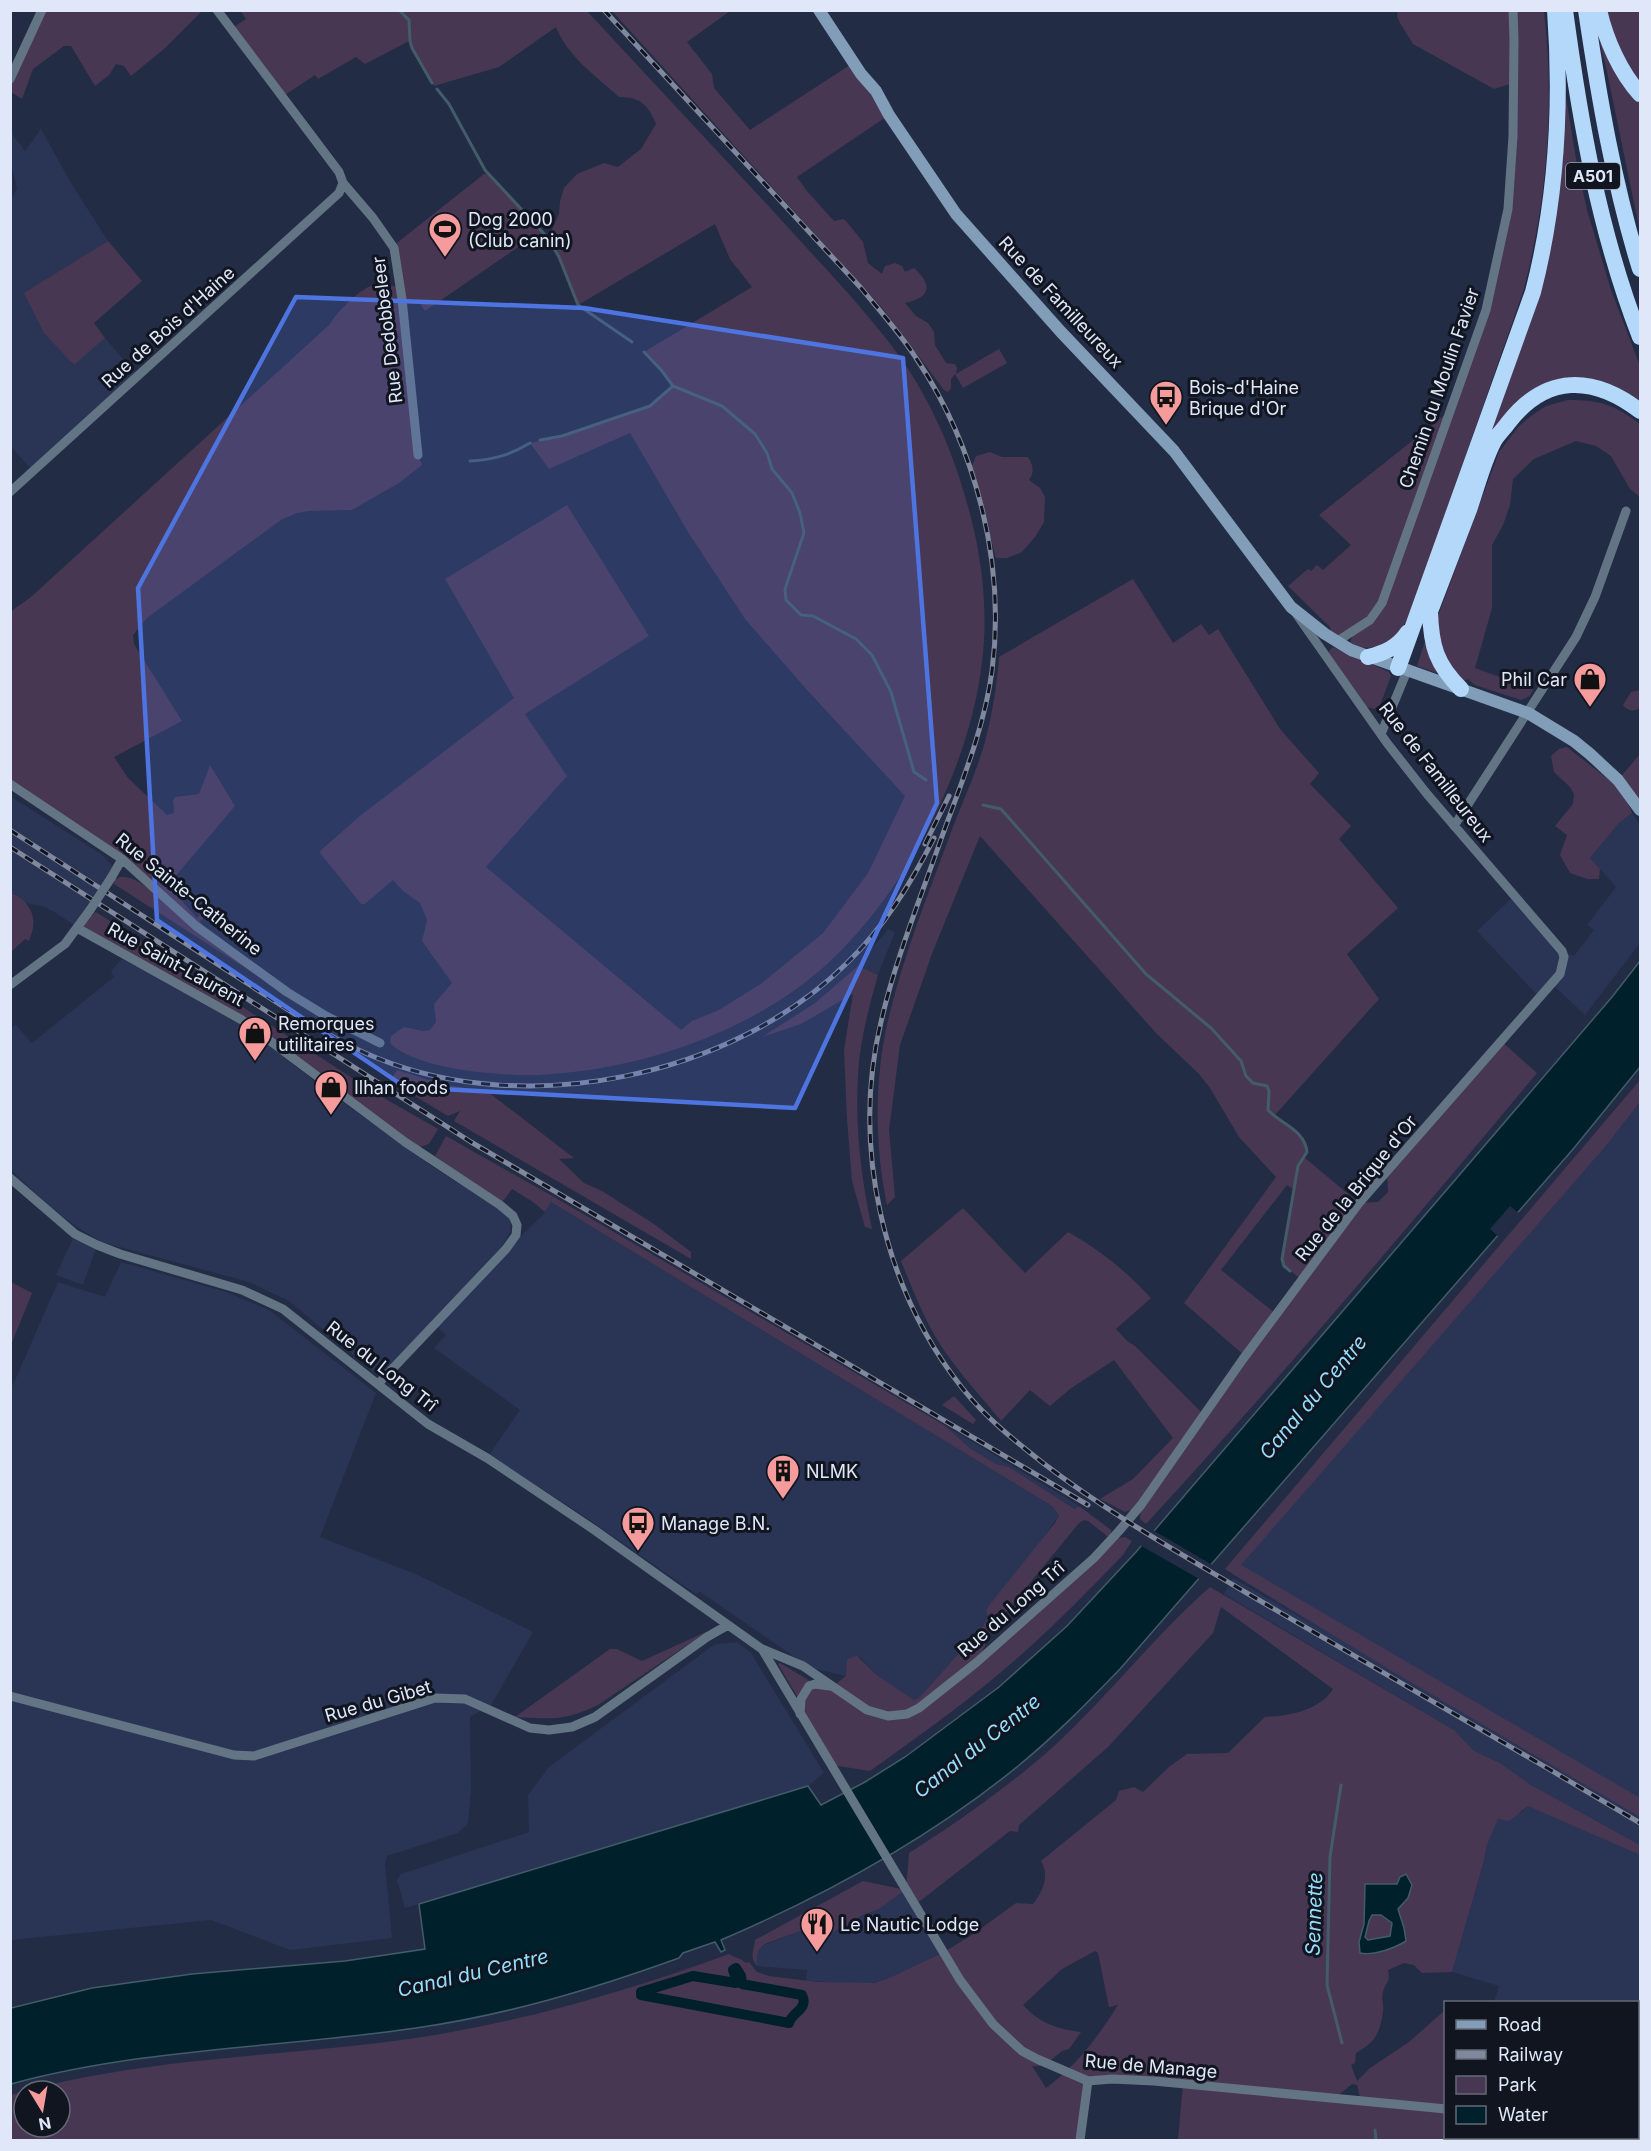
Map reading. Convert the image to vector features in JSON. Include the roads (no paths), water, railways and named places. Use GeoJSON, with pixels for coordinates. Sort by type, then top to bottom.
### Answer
{"type":"FeatureCollection","features":[{"type":"Feature","properties":{"kind":"highway"},"geometry":{"type":"LineString","coordinates":[[1403,669],[1414,623],[1533,292],[1544,246],[1554,183],[1558,116],[1554,10]]}},
{"type":"Feature","properties":{"kind":"highway","name":"A501"},"geometry":{"type":"LineString","coordinates":[[1565,10],[1580,118],[1590,168],[1618,270],[1641,337]]}},
{"type":"Feature","properties":{"kind":"highway","name":"A501"},"geometry":{"type":"LineString","coordinates":[[1586,10],[1601,111],[1624,215],[1641,270]]}},
{"type":"Feature","properties":{"kind":"highway"},"geometry":{"type":"LineString","coordinates":[[1599,10],[1621,67],[1631,84],[1641,94]]}},
{"type":"Feature","properties":{"kind":"highway"},"geometry":{"type":"LineString","coordinates":[[1403,669],[1412,664],[1495,440],[1515,415],[1543,392],[1565,386],[1603,389],[1641,411]]}},
{"type":"Feature","properties":{"kind":"highway"},"geometry":{"type":"LineString","coordinates":[[1430,611],[1433,648],[1443,668],[1461,689]]}},
{"type":"Feature","properties":{"kind":"highway"},"geometry":{"type":"LineString","coordinates":[[1368,657],[1394,647],[1402,641],[1414,623]]}},
{"type":"Feature","properties":{"kind":"street"},"geometry":{"type":"LineString","coordinates":[[10,79],[42,10]]}},
{"type":"Feature","properties":{"kind":"street","name":"Rue Dedobbeleer"},"geometry":{"type":"LineString","coordinates":[[217,10],[394,248],[402,299],[418,455]]}},
{"type":"Feature","properties":{"kind":"street","name":"Rue de Familleureux"},"geometry":{"type":"LineString","coordinates":[[819,10],[861,74],[876,91],[889,115],[956,214],[1061,332],[1168,444],[1292,607],[1381,734],[1454,826],[1562,951]]}},
{"type":"Feature","properties":{"kind":"street","name":"Chemin du Moulin Favier"},"geometry":{"type":"LineString","coordinates":[[1336,642],[1370,620],[1382,603],[1486,310],[1508,209],[1513,136],[1513,10]]}},
{"type":"Feature","properties":{"kind":"street","name":"Rue de Bois d'Haine"},"geometry":{"type":"LineString","coordinates":[[10,492],[339,193],[342,181]]}},
{"type":"Feature","properties":{"kind":"street"},"geometry":{"type":"LineString","coordinates":[[1454,826],[1528,713],[1585,620],[1626,511]]}},
{"type":"Feature","properties":{"kind":"street","name":"Rue de Familleureux"},"geometry":{"type":"LineString","coordinates":[[1292,607],[1336,642],[1368,657],[1528,713],[1574,741],[1590,754],[1618,780],[1641,810]]}},
{"type":"Feature","properties":{"kind":"street"},"geometry":{"type":"LineString","coordinates":[[1381,734],[1403,669]]}},
{"type":"Feature","properties":{"kind":"street","name":"Rue Sainte-Catherine"},"geometry":{"type":"LineString","coordinates":[[10,784],[122,859],[196,926],[287,992],[326,1016],[380,1043]]}},
{"type":"Feature","properties":{"kind":"street"},"geometry":{"type":"LineString","coordinates":[[10,985],[59,949],[90,910],[122,859]]}},
{"type":"Feature","properties":{"kind":"street","name":"Rue Saint-Laurent"},"geometry":{"type":"LineString","coordinates":[[77,928],[242,1020],[405,1142],[498,1203],[513,1216],[516,1235],[506,1250],[378,1384]]}},
{"type":"Feature","properties":{"kind":"street","name":"Rue de la Brique d'Or"},"geometry":{"type":"LineString","coordinates":[[1178,1454],[1243,1359],[1359,1203],[1560,974],[1564,957],[1562,951]]}},
{"type":"Feature","properties":{"kind":"street","name":"Rue du Long Trî"},"geometry":{"type":"LineString","coordinates":[[10,1178],[75,1234],[97,1245],[242,1290],[274,1304],[298,1320],[429,1424],[487,1458],[584,1522],[762,1649],[802,1666],[867,1710],[878,1714],[888,1716],[907,1714],[919,1708],[977,1662],[1094,1558],[1141,1505],[1178,1454]]}},
{"type":"Feature","properties":{"kind":"street","name":"Rue du Gibet"},"geometry":{"type":"LineString","coordinates":[[10,1696],[234,1755],[254,1756],[435,1698],[465,1699],[530,1728],[549,1730],[572,1727],[595,1718],[707,1637],[728,1625]]}},
{"type":"Feature","properties":{"kind":"street"},"geometry":{"type":"LineString","coordinates":[[762,1649],[800,1714]]}},
{"type":"Feature","properties":{"kind":"street"},"geometry":{"type":"LineString","coordinates":[[800,1714],[801,1699],[809,1686],[815,1684],[832,1687]]}},
{"type":"Feature","properties":{"kind":"street","name":"Rue de Manage"},"geometry":{"type":"LineString","coordinates":[[800,1714],[960,1980],[993,2024],[1022,2051],[1050,2066],[1089,2081],[1112,2079],[1154,2081],[1444,2109]]}},
{"type":"Feature","properties":{"kind":"street"},"geometry":{"type":"LineString","coordinates":[[1080,2140],[1089,2081]]}},
{"type":"Feature","properties":{"kind":"water","name":"Canal du Centre"},"geometry":{"type":"Polygon","coordinates":[[[1640,961],[1640,1067],[1574,1148],[1120,1669],[1032,1755],[949,1817],[913,1841],[838,1884],[721,1940],[725,1950],[721,1952],[715,1942],[683,1953],[679,1958],[582,1990],[450,2023],[365,2035],[212,2050],[111,2063],[32,2079],[12,2079],[11,2084],[11,2008],[92,1988],[192,1974],[345,1961],[425,1949],[419,1904],[808,1786],[821,1805],[865,1782],[905,1757],[999,1687],[1067,1626],[1136,1552],[1612,997],[1640,961]]]}},
{"type":"Feature","properties":{"kind":"water"},"geometry":{"type":"Polygon","coordinates":[[[1406,1874],[1412,1885],[1408,1898],[1398,1909],[1406,1941],[1384,1951],[1360,1953],[1359,1942],[1364,1924],[1365,1884],[1397,1884],[1400,1877],[1406,1874]],[[1372,1915],[1365,1937],[1368,1940],[1390,1936],[1392,1923],[1381,1915],[1372,1915]]]}},
{"type":"Feature","properties":{"kind":"waterway"},"geometry":{"type":"LineString","coordinates":[[399,10],[409,20],[412,48],[432,83]]}},
{"type":"Feature","properties":{"kind":"waterway"},"geometry":{"type":"LineString","coordinates":[[437,89],[449,104],[485,170],[548,238],[559,257],[578,305],[632,342]]}},
{"type":"Feature","properties":{"kind":"waterway"},"geometry":{"type":"LineString","coordinates":[[644,352],[673,386],[722,406],[755,434],[767,453],[772,469],[792,493],[800,513],[804,533],[785,589],[786,600],[801,615],[813,616],[856,639],[872,655],[891,692],[914,772],[926,780]]}},
{"type":"Feature","properties":{"kind":"waterway"},"geometry":{"type":"LineString","coordinates":[[540,440],[562,436],[650,406],[673,386]]}},
{"type":"Feature","properties":{"kind":"waterway"},"geometry":{"type":"LineString","coordinates":[[470,461],[501,456],[530,443]]}},
{"type":"Feature","properties":{"kind":"waterway"},"geometry":{"type":"LineString","coordinates":[[983,805],[1001,809],[1146,974],[1211,1028],[1241,1061],[1246,1076],[1253,1083],[1267,1086],[1268,1110],[1302,1138],[1307,1152],[1298,1166],[1282,1259],[1284,1266],[1290,1271]]}},
{"type":"Feature","properties":{"kind":"waterway","name":"Sennette"},"geometry":{"type":"LineString","coordinates":[[1341,1785],[1330,1857],[1327,1985],[1342,2043]]}},
{"type":"Feature","properties":{"kind":"waterway"},"geometry":{"type":"LineString","coordinates":[[736,1968],[741,1976],[742,1984],[802,1995],[804,2000],[802,2007],[789,2023],[641,1995],[641,1992],[693,1976],[736,1983],[733,1970],[736,1968]]}},
{"type":"Feature","properties":{"kind":"waterway","name":"Sennette"},"geometry":{"type":"LineString","coordinates":[[1375,2130],[1376,2140]]}},
{"type":"Feature","properties":{"kind":"railway"},"geometry":{"type":"LineString","coordinates":[[604,10],[890,322],[916,358],[955,429],[982,508],[990,548],[994,589],[995,630],[988,693],[971,758],[893,977],[881,1022],[873,1069],[870,1118],[873,1166],[881,1214],[894,1262],[912,1307],[935,1350],[972,1400],[1011,1438],[1092,1498],[1193,1561],[1640,1823]]}},
{"type":"Feature","properties":{"kind":"railway"},"geometry":{"type":"LineString","coordinates":[[925,844],[949,796]]}},
{"type":"Feature","properties":{"kind":"railway"},"geometry":{"type":"LineString","coordinates":[[10,830],[285,1008],[358,1050],[436,1076],[498,1085],[561,1085],[625,1076],[687,1059],[746,1035],[800,1002],[847,963],[873,935],[895,905],[934,838]]}},
{"type":"Feature","properties":{"kind":"railway"},"geometry":{"type":"LineString","coordinates":[[10,847],[471,1142],[1088,1505]]}},
{"type":"Feature","properties":{"kind":"place","name":"Dog 2000 (Club canin)"},"geometry":{"type":"Point","coordinates":[445,258]}},
{"type":"Feature","properties":{"kind":"place","name":"Bois-d'Haine Brique d'Or"},"geometry":{"type":"Point","coordinates":[1166,426]}},
{"type":"Feature","properties":{"kind":"place","name":"Phil Car"},"geometry":{"type":"Point","coordinates":[1590,708]}},
{"type":"Feature","properties":{"kind":"place","name":"Remorques utilitaires"},"geometry":{"type":"Point","coordinates":[255,1062]}},
{"type":"Feature","properties":{"kind":"place","name":"Ilhan foods"},"geometry":{"type":"Point","coordinates":[331,1116]}},
{"type":"Feature","properties":{"kind":"place","name":"NLMK"},"geometry":{"type":"Point","coordinates":[783,1500]}},
{"type":"Feature","properties":{"kind":"place","name":"Manage B.N."},"geometry":{"type":"Point","coordinates":[638,1552]}},
{"type":"Feature","properties":{"kind":"place","name":"Le Nautic Lodge"},"geometry":{"type":"Point","coordinates":[817,1953]}}]}
